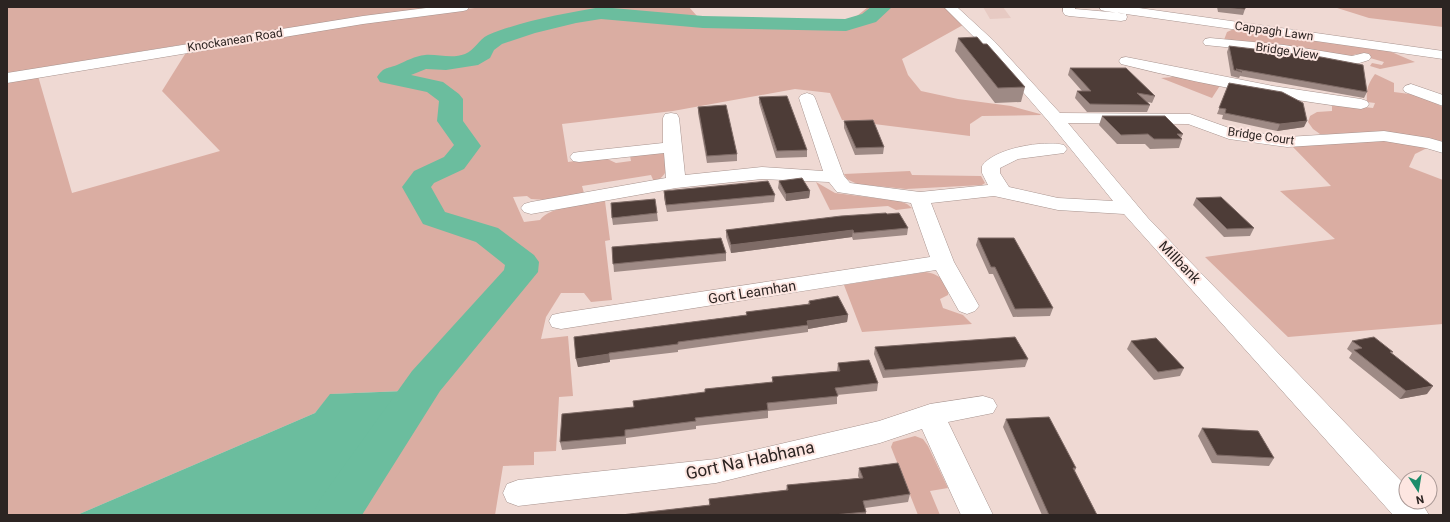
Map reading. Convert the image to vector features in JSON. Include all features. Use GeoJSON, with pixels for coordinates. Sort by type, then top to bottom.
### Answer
{"type":"FeatureCollection","features":[{"type":"Feature","properties":{"kind":"street","name":"Knockanean Road"},"geometry":{"type":"LineString","coordinates":[[7,78],[363,20],[463,7]]}},
{"type":"Feature","properties":{"kind":"street","name":"Millbank"},"geometry":{"type":"LineString","coordinates":[[950,7],[989,44],[1055,118],[1128,208],[1209,293],[1413,515]]}},
{"type":"Feature","properties":{"kind":"street"},"geometry":{"type":"LineString","coordinates":[[1069,7],[1069,12],[1120,17],[1150,22],[1183,18]]}},
{"type":"Feature","properties":{"kind":"street","name":"Cappagh Lawn"},"geometry":{"type":"LineString","coordinates":[[1105,7],[1443,55]]}},
{"type":"Feature","properties":{"kind":"street"},"geometry":{"type":"LineString","coordinates":[[1214,67],[1207,38],[1220,23]]}},
{"type":"Feature","properties":{"kind":"street","name":"Bridge View"},"geometry":{"type":"LineString","coordinates":[[1207,38],[1353,61],[1364,57]]}},
{"type":"Feature","properties":{"kind":"street"},"geometry":{"type":"LineString","coordinates":[[1126,61],[1214,67],[1277,93],[1361,104]]}},
{"type":"Feature","properties":{"kind":"street"},"geometry":{"type":"LineString","coordinates":[[1410,89],[1443,101]]}},
{"type":"Feature","properties":{"kind":"street"},"geometry":{"type":"LineString","coordinates":[[807,98],[836,177],[844,188],[920,198],[994,190],[1058,204],[1128,208]]}},
{"type":"Feature","properties":{"kind":"street"},"geometry":{"type":"LineString","coordinates":[[670,118],[676,182]]}},
{"type":"Feature","properties":{"kind":"street","name":"Bridge Court"},"geometry":{"type":"LineString","coordinates":[[1055,118],[1190,120],[1230,134],[1288,142],[1384,136],[1429,143],[1443,148]]}},
{"type":"Feature","properties":{"kind":"street"},"geometry":{"type":"LineString","coordinates":[[579,157],[672,147]]}},
{"type":"Feature","properties":{"kind":"street"},"geometry":{"type":"LineString","coordinates":[[1002,192],[991,174],[991,166],[998,159],[1033,151],[1058,149]]}},
{"type":"Feature","properties":{"kind":"street"},"geometry":{"type":"LineString","coordinates":[[531,208],[676,182],[762,173],[836,177]]}},
{"type":"Feature","properties":{"kind":"street"},"geometry":{"type":"LineString","coordinates":[[920,198],[943,262],[967,306]]}},
{"type":"Feature","properties":{"kind":"street","name":"Gort Leamhan"},"geometry":{"type":"LineString","coordinates":[[561,321],[943,262]]}},
{"type":"Feature","properties":{"kind":"street","name":"Gort Na Habhana"},"geometry":{"type":"LineString","coordinates":[[518,492],[716,471],[880,432],[930,415],[983,406]]}},
{"type":"Feature","properties":{"kind":"street"},"geometry":{"type":"LineString","coordinates":[[930,415],[977,515]]}},
{"type":"Feature","properties":{"kind":"shaded area"},"geometry":{"type":"Polygon","coordinates":[[[7,7],[445,7],[406,11],[217,39],[7,73],[7,7]]]}},
{"type":"Feature","properties":{"kind":"shaded area"},"geometry":{"type":"Polygon","coordinates":[[[483,7],[689,7],[697,16],[697,23],[699,17],[782,21],[852,20],[868,7],[944,7],[963,25],[902,59],[908,75],[921,91],[958,99],[1011,106],[1041,115],[982,116],[970,124],[970,136],[842,120],[830,93],[795,89],[673,111],[562,124],[568,162],[603,157],[616,163],[631,161],[630,156],[665,153],[668,166],[665,174],[654,182],[651,175],[582,186],[584,193],[546,200],[531,199],[527,196],[513,197],[524,222],[540,220],[545,215],[560,209],[605,201],[610,240],[605,241],[612,300],[591,302],[584,293],[561,293],[546,317],[541,339],[568,336],[573,396],[559,397],[556,451],[534,452],[534,465],[503,466],[495,515],[314,515],[403,391],[331,394],[315,413],[77,515],[7,515],[7,81],[38,76],[72,193],[220,151],[162,91],[187,51],[367,21],[483,7]]]}},
{"type":"Feature","properties":{"kind":"shaded area"},"geometry":{"type":"Polygon","coordinates":[[[983,7],[1003,7],[1011,18],[990,19],[983,7]]]}},
{"type":"Feature","properties":{"kind":"shaded area"},"geometry":{"type":"Polygon","coordinates":[[[1334,7],[1443,7],[1443,27],[1369,18],[1334,7]]]}},
{"type":"Feature","properties":{"kind":"shaded area"},"geometry":{"type":"Polygon","coordinates":[[[1234,29],[1382,48],[1415,62],[1380,69],[1370,66],[1372,63],[1382,65],[1384,62],[1356,54],[1351,56],[1224,40],[1227,32],[1234,29]]]}},
{"type":"Feature","properties":{"kind":"shaded area"},"geometry":{"type":"Polygon","coordinates":[[[1166,73],[1221,84],[1212,98],[1161,78],[1173,77],[1166,73]]]}},
{"type":"Feature","properties":{"kind":"shaded area"},"geometry":{"type":"Polygon","coordinates":[[[1375,74],[1394,83],[1394,92],[1417,95],[1443,103],[1437,104],[1443,107],[1443,145],[1320,134],[1313,129],[1308,122],[1310,116],[1317,112],[1332,111],[1332,106],[1347,105],[1373,108],[1375,103],[1367,102],[1367,90],[1375,74]]]}},
{"type":"Feature","properties":{"kind":"shaded area"},"geometry":{"type":"Polygon","coordinates":[[[1383,141],[1418,145],[1427,148],[1415,154],[1409,167],[1443,180],[1443,324],[1288,337],[1205,257],[1335,239],[1280,191],[1331,186],[1292,146],[1383,141]]]}},
{"type":"Feature","properties":{"kind":"shaded area"},"geometry":{"type":"Polygon","coordinates":[[[910,171],[912,175],[981,176],[985,183],[982,185],[906,189],[857,184],[847,179],[844,174],[910,171]]]}},
{"type":"Feature","properties":{"kind":"shaded area"},"geometry":{"type":"Polygon","coordinates":[[[816,182],[835,193],[899,201],[912,208],[896,210],[888,206],[830,210],[816,182]]]}},
{"type":"Feature","properties":{"kind":"shaded area"},"geometry":{"type":"Polygon","coordinates":[[[926,272],[938,276],[947,286],[948,295],[940,299],[943,308],[963,315],[972,324],[862,332],[844,285],[926,272]]]}},
{"type":"Feature","properties":{"kind":"shaded area"},"geometry":{"type":"Polygon","coordinates":[[[404,391],[314,515],[77,515],[315,413],[330,394],[404,391]]]}},
{"type":"Feature","properties":{"kind":"shaded area"},"geometry":{"type":"Polygon","coordinates":[[[915,436],[923,439],[928,446],[948,488],[930,491],[940,515],[918,515],[891,447],[893,442],[915,436]]]}},
{"type":"Feature","properties":{"kind":"building"},"geometry":{"type":"Polygon","coordinates":[[[1225,7],[1245,7],[1245,9],[1225,7]]]}},
{"type":"Feature","properties":{"kind":"building"},"geometry":{"type":"Polygon","coordinates":[[[977,37],[983,44],[987,44],[1025,87],[998,88],[958,38],[977,37]]]}},
{"type":"Feature","properties":{"kind":"building"},"geometry":{"type":"Polygon","coordinates":[[[1229,46],[1321,57],[1363,65],[1367,92],[1236,69],[1242,72],[1234,70],[1229,46]]]}},
{"type":"Feature","properties":{"kind":"building"},"geometry":{"type":"Polygon","coordinates":[[[1070,68],[1126,68],[1155,96],[1137,93],[1150,105],[1090,104],[1077,91],[1091,91],[1070,68]]]}},
{"type":"Feature","properties":{"kind":"building"},"geometry":{"type":"Polygon","coordinates":[[[1229,83],[1282,92],[1303,103],[1307,121],[1280,124],[1225,113],[1226,109],[1219,108],[1229,83]]]}},
{"type":"Feature","properties":{"kind":"building"},"geometry":{"type":"Polygon","coordinates":[[[787,96],[807,150],[777,151],[759,97],[787,96]]]}},
{"type":"Feature","properties":{"kind":"building"},"geometry":{"type":"Polygon","coordinates":[[[726,105],[737,154],[707,156],[698,107],[726,105]]]}},
{"type":"Feature","properties":{"kind":"building"},"geometry":{"type":"Polygon","coordinates":[[[1102,116],[1165,116],[1183,134],[1177,134],[1182,139],[1154,139],[1148,134],[1121,135],[1102,116]]]}},
{"type":"Feature","properties":{"kind":"building"},"geometry":{"type":"Polygon","coordinates":[[[873,120],[884,147],[856,148],[844,121],[873,120]]]}},
{"type":"Feature","properties":{"kind":"building"},"geometry":{"type":"Polygon","coordinates":[[[802,178],[810,191],[786,194],[779,181],[802,178]]]}},
{"type":"Feature","properties":{"kind":"building"},"geometry":{"type":"Polygon","coordinates":[[[768,181],[775,195],[666,205],[664,191],[768,181]]]}},
{"type":"Feature","properties":{"kind":"building"},"geometry":{"type":"Polygon","coordinates":[[[1221,197],[1254,228],[1227,229],[1196,198],[1221,197]]]}},
{"type":"Feature","properties":{"kind":"building"},"geometry":{"type":"Polygon","coordinates":[[[655,199],[657,213],[612,218],[611,203],[655,199]]]}},
{"type":"Feature","properties":{"kind":"building"},"geometry":{"type":"Polygon","coordinates":[[[899,213],[908,228],[854,233],[853,230],[731,245],[726,230],[841,216],[899,213]]]}},
{"type":"Feature","properties":{"kind":"building"},"geometry":{"type":"Polygon","coordinates":[[[721,238],[726,253],[613,264],[612,247],[721,238]]]}},
{"type":"Feature","properties":{"kind":"building"},"geometry":{"type":"Polygon","coordinates":[[[978,238],[1014,238],[1053,308],[1015,309],[995,267],[991,267],[978,238]]]}},
{"type":"Feature","properties":{"kind":"building"},"geometry":{"type":"Polygon","coordinates":[[[838,296],[848,315],[807,321],[808,325],[678,342],[678,344],[576,359],[574,337],[747,315],[746,312],[810,304],[809,301],[838,296]]]}},
{"type":"Feature","properties":{"kind":"building"},"geometry":{"type":"Polygon","coordinates":[[[1015,337],[1028,359],[885,370],[875,347],[1015,337]]]}},
{"type":"Feature","properties":{"kind":"building"},"geometry":{"type":"Polygon","coordinates":[[[1374,337],[1393,352],[1390,352],[1433,386],[1406,391],[1354,350],[1362,348],[1352,341],[1374,337]]]}},
{"type":"Feature","properties":{"kind":"building"},"geometry":{"type":"Polygon","coordinates":[[[1156,338],[1184,368],[1158,372],[1131,341],[1156,338]]]}},
{"type":"Feature","properties":{"kind":"building"},"geometry":{"type":"Polygon","coordinates":[[[869,360],[878,383],[835,388],[838,396],[767,403],[768,410],[695,418],[696,421],[625,430],[625,436],[560,442],[562,414],[634,407],[633,401],[705,392],[705,389],[773,382],[772,377],[840,371],[838,363],[869,360]]]}},
{"type":"Feature","properties":{"kind":"building"},"geometry":{"type":"Polygon","coordinates":[[[1049,417],[1076,468],[1073,468],[1097,515],[1049,515],[1006,419],[1049,417]]]}},
{"type":"Feature","properties":{"kind":"building"},"geometry":{"type":"Polygon","coordinates":[[[1202,428],[1258,431],[1274,458],[1217,455],[1202,428]]]}},
{"type":"Feature","properties":{"kind":"building"},"geometry":{"type":"Polygon","coordinates":[[[898,463],[910,494],[863,501],[866,512],[833,515],[621,515],[710,505],[709,499],[788,490],[787,485],[863,478],[859,468],[898,463]]]}},
{"type":"Feature","properties":{"kind":"waterway"},"geometry":{"type":"LineString","coordinates":[[336,515],[426,381],[521,272],[522,262],[487,235],[434,218],[416,187],[424,177],[454,163],[468,146],[450,121],[451,99],[435,87],[388,77],[392,73],[425,62],[446,63],[470,60],[482,53],[486,46],[495,40],[528,29],[575,17],[601,13],[703,22],[846,25],[869,18],[883,7]]}}]}
